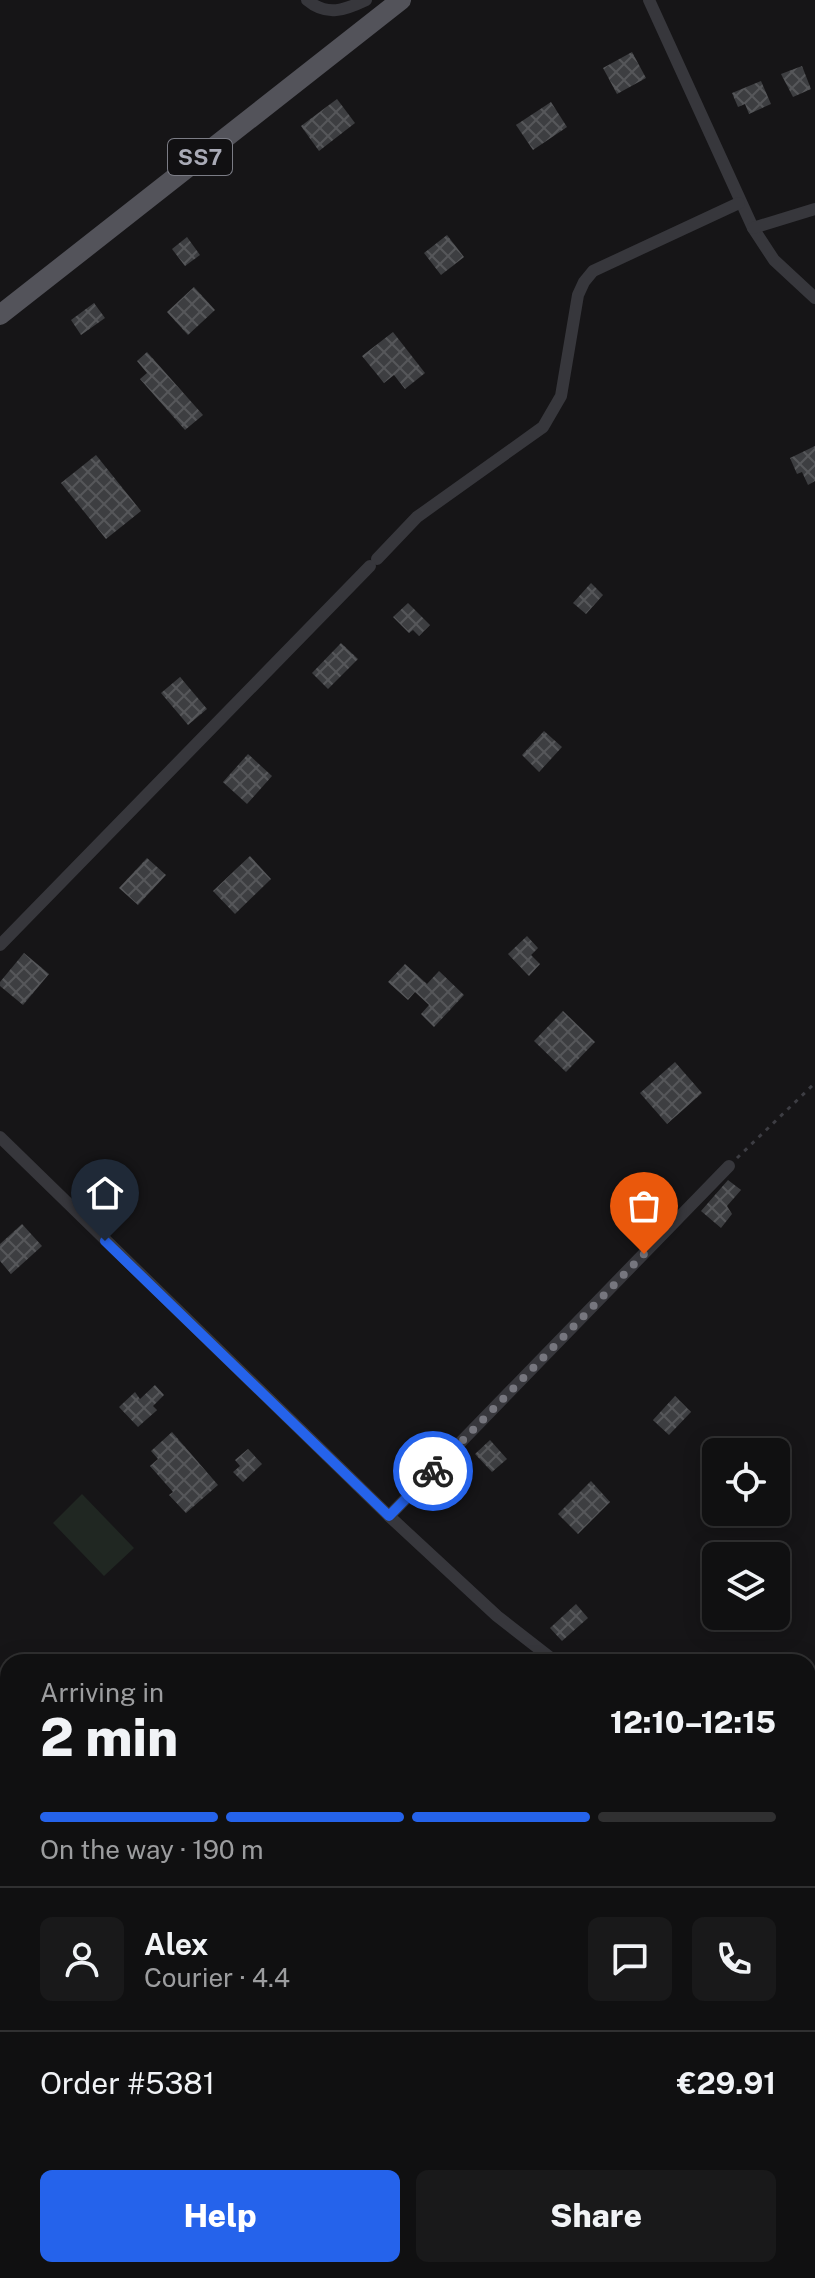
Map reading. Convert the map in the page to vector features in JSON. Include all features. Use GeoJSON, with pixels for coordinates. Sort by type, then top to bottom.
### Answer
{"type":"FeatureCollection","features":[{"type":"Feature","properties":{"kind":"main road","name":"SS7"},"geometry":{"type":"LineString","coordinates":[[0,315],[401,0]]}},
{"type":"Feature","properties":{"kind":"street"},"geometry":{"type":"LineString","coordinates":[[307,0],[316,7],[333,11],[344,10],[366,0]]}},
{"type":"Feature","properties":{"kind":"street"},"geometry":{"type":"LineString","coordinates":[[649,0],[739,203],[774,260],[815,298]]}},
{"type":"Feature","properties":{"kind":"street"},"geometry":{"type":"LineString","coordinates":[[0,945],[417,517],[543,427],[561,396],[578,295],[593,271],[739,203]]}},
{"type":"Feature","properties":{"kind":"street"},"geometry":{"type":"LineString","coordinates":[[753,228],[815,209]]}},
{"type":"Feature","properties":{"kind":"street"},"geometry":{"type":"LineString","coordinates":[[0,1137],[389,1516],[497,1616],[546,1654]]}},
{"type":"Feature","properties":{"kind":"street"},"geometry":{"type":"LineString","coordinates":[[389,1516],[729,1166]]}},
{"type":"Feature","properties":{"kind":"path"},"geometry":{"type":"LineString","coordinates":[[729,1166],[815,1083]]}},
{"type":"Feature","properties":{"kind":"shaded area"},"geometry":{"type":"Polygon","coordinates":[[[82,1494],[134,1548],[104,1576],[53,1523],[82,1494]]]}},
{"type":"Feature","properties":{"kind":"building"},"geometry":{"type":"Polygon","coordinates":[[[632,52],[646,78],[617,94],[603,68],[632,52]]]}},
{"type":"Feature","properties":{"kind":"building"},"geometry":{"type":"Polygon","coordinates":[[[802,66],[811,89],[793,97],[781,74],[802,66]]]}},
{"type":"Feature","properties":{"kind":"building"},"geometry":{"type":"Polygon","coordinates":[[[761,81],[771,104],[749,114],[745,104],[738,107],[732,93],[761,81]]]}},
{"type":"Feature","properties":{"kind":"building"},"geometry":{"type":"Polygon","coordinates":[[[337,99],[355,123],[319,151],[301,126],[337,99]]]}},
{"type":"Feature","properties":{"kind":"building"},"geometry":{"type":"Polygon","coordinates":[[[551,102],[567,127],[533,150],[516,125],[551,102]]]}},
{"type":"Feature","properties":{"kind":"building"},"geometry":{"type":"Polygon","coordinates":[[[447,235],[464,257],[441,275],[424,253],[447,235]]]}},
{"type":"Feature","properties":{"kind":"building"},"geometry":{"type":"Polygon","coordinates":[[[187,237],[200,255],[185,266],[172,249],[187,237]]]}},
{"type":"Feature","properties":{"kind":"building"},"geometry":{"type":"Polygon","coordinates":[[[194,287],[215,310],[188,335],[167,312],[194,287]]]}},
{"type":"Feature","properties":{"kind":"building"},"geometry":{"type":"Polygon","coordinates":[[[94,303],[105,318],[81,335],[71,320],[94,303]]]}},
{"type":"Feature","properties":{"kind":"building"},"geometry":{"type":"Polygon","coordinates":[[[393,332],[425,373],[405,389],[394,375],[384,383],[362,356],[393,332]]]}},
{"type":"Feature","properties":{"kind":"building"},"geometry":{"type":"Polygon","coordinates":[[[147,352],[203,415],[185,430],[140,379],[147,373],[137,361],[147,352]]]}},
{"type":"Feature","properties":{"kind":"building"},"geometry":{"type":"Polygon","coordinates":[[[815,446],[815,481],[808,485],[802,472],[797,474],[790,458],[815,446]]]}},
{"type":"Feature","properties":{"kind":"building"},"geometry":{"type":"Polygon","coordinates":[[[96,455],[141,511],[106,539],[61,483],[96,455]]]}},
{"type":"Feature","properties":{"kind":"building"},"geometry":{"type":"Polygon","coordinates":[[[591,583],[603,595],[586,614],[573,603],[591,583]]]}},
{"type":"Feature","properties":{"kind":"building"},"geometry":{"type":"Polygon","coordinates":[[[408,603],[430,625],[419,636],[413,630],[409,633],[393,617],[408,603]]]}},
{"type":"Feature","properties":{"kind":"building"},"geometry":{"type":"Polygon","coordinates":[[[341,643],[358,659],[328,689],[312,673],[341,643]]]}},
{"type":"Feature","properties":{"kind":"building"},"geometry":{"type":"Polygon","coordinates":[[[180,677],[207,709],[188,725],[161,693],[180,677]]]}},
{"type":"Feature","properties":{"kind":"building"},"geometry":{"type":"Polygon","coordinates":[[[544,731],[562,747],[539,772],[522,755],[544,731]]]}},
{"type":"Feature","properties":{"kind":"building"},"geometry":{"type":"Polygon","coordinates":[[[248,754],[272,776],[247,804],[223,782],[248,754]]]}},
{"type":"Feature","properties":{"kind":"building"},"geometry":{"type":"Polygon","coordinates":[[[250,856],[271,879],[235,914],[213,891],[250,856]]]}},
{"type":"Feature","properties":{"kind":"building"},"geometry":{"type":"Polygon","coordinates":[[[147,858],[166,875],[138,905],[119,888],[147,858]]]}},
{"type":"Feature","properties":{"kind":"building"},"geometry":{"type":"Polygon","coordinates":[[[527,936],[538,948],[531,955],[540,964],[529,976],[508,954],[527,936]]]}},
{"type":"Feature","properties":{"kind":"building"},"geometry":{"type":"Polygon","coordinates":[[[24,953],[49,974],[23,1005],[0,986],[0,982],[24,953]]]}},
{"type":"Feature","properties":{"kind":"building"},"geometry":{"type":"Polygon","coordinates":[[[405,964],[427,984],[439,971],[464,995],[434,1027],[421,1014],[429,1005],[415,992],[408,1000],[388,982],[405,964]]]}},
{"type":"Feature","properties":{"kind":"building"},"geometry":{"type":"Polygon","coordinates":[[[563,1011],[595,1042],[566,1072],[534,1041],[563,1011]]]}},
{"type":"Feature","properties":{"kind":"building"},"geometry":{"type":"Polygon","coordinates":[[[675,1062],[702,1093],[667,1124],[640,1093],[675,1062]]]}},
{"type":"Feature","properties":{"kind":"building"},"geometry":{"type":"Polygon","coordinates":[[[728,1180],[741,1190],[727,1206],[732,1214],[721,1228],[701,1211],[728,1180]]]}},
{"type":"Feature","properties":{"kind":"building"},"geometry":{"type":"Polygon","coordinates":[[[22,1224],[42,1246],[11,1274],[0,1261],[0,1244],[22,1224]]]}},
{"type":"Feature","properties":{"kind":"building"},"geometry":{"type":"Polygon","coordinates":[[[155,1385],[164,1395],[153,1406],[157,1410],[138,1427],[119,1407],[135,1392],[140,1399],[155,1385]]]}},
{"type":"Feature","properties":{"kind":"building"},"geometry":{"type":"Polygon","coordinates":[[[675,1396],[691,1412],[669,1435],[653,1420],[675,1396]]]}},
{"type":"Feature","properties":{"kind":"building"},"geometry":{"type":"Polygon","coordinates":[[[172,1432],[218,1485],[186,1513],[169,1495],[173,1492],[150,1466],[158,1459],[151,1451],[172,1432]]]}},
{"type":"Feature","properties":{"kind":"building"},"geometry":{"type":"Polygon","coordinates":[[[490,1440],[507,1459],[492,1472],[475,1454],[490,1440]]]}},
{"type":"Feature","properties":{"kind":"building"},"geometry":{"type":"Polygon","coordinates":[[[248,1449],[262,1464],[243,1482],[233,1472],[240,1466],[235,1460],[248,1449]]]}},
{"type":"Feature","properties":{"kind":"building"},"geometry":{"type":"Polygon","coordinates":[[[591,1481],[610,1502],[578,1534],[558,1514],[591,1481]]]}},
{"type":"Feature","properties":{"kind":"building"},"geometry":{"type":"Polygon","coordinates":[[[576,1604],[588,1618],[562,1641],[550,1628],[576,1604]]]}},
{"type":"Feature","properties":{"kind":"way so far"},"geometry":{"type":"LineString","coordinates":[[433,1471],[644,1254]]}},
{"type":"Feature","properties":{"kind":"route"},"geometry":{"type":"LineString","coordinates":[[105,1241],[389,1516],[433,1471]]}}]}
